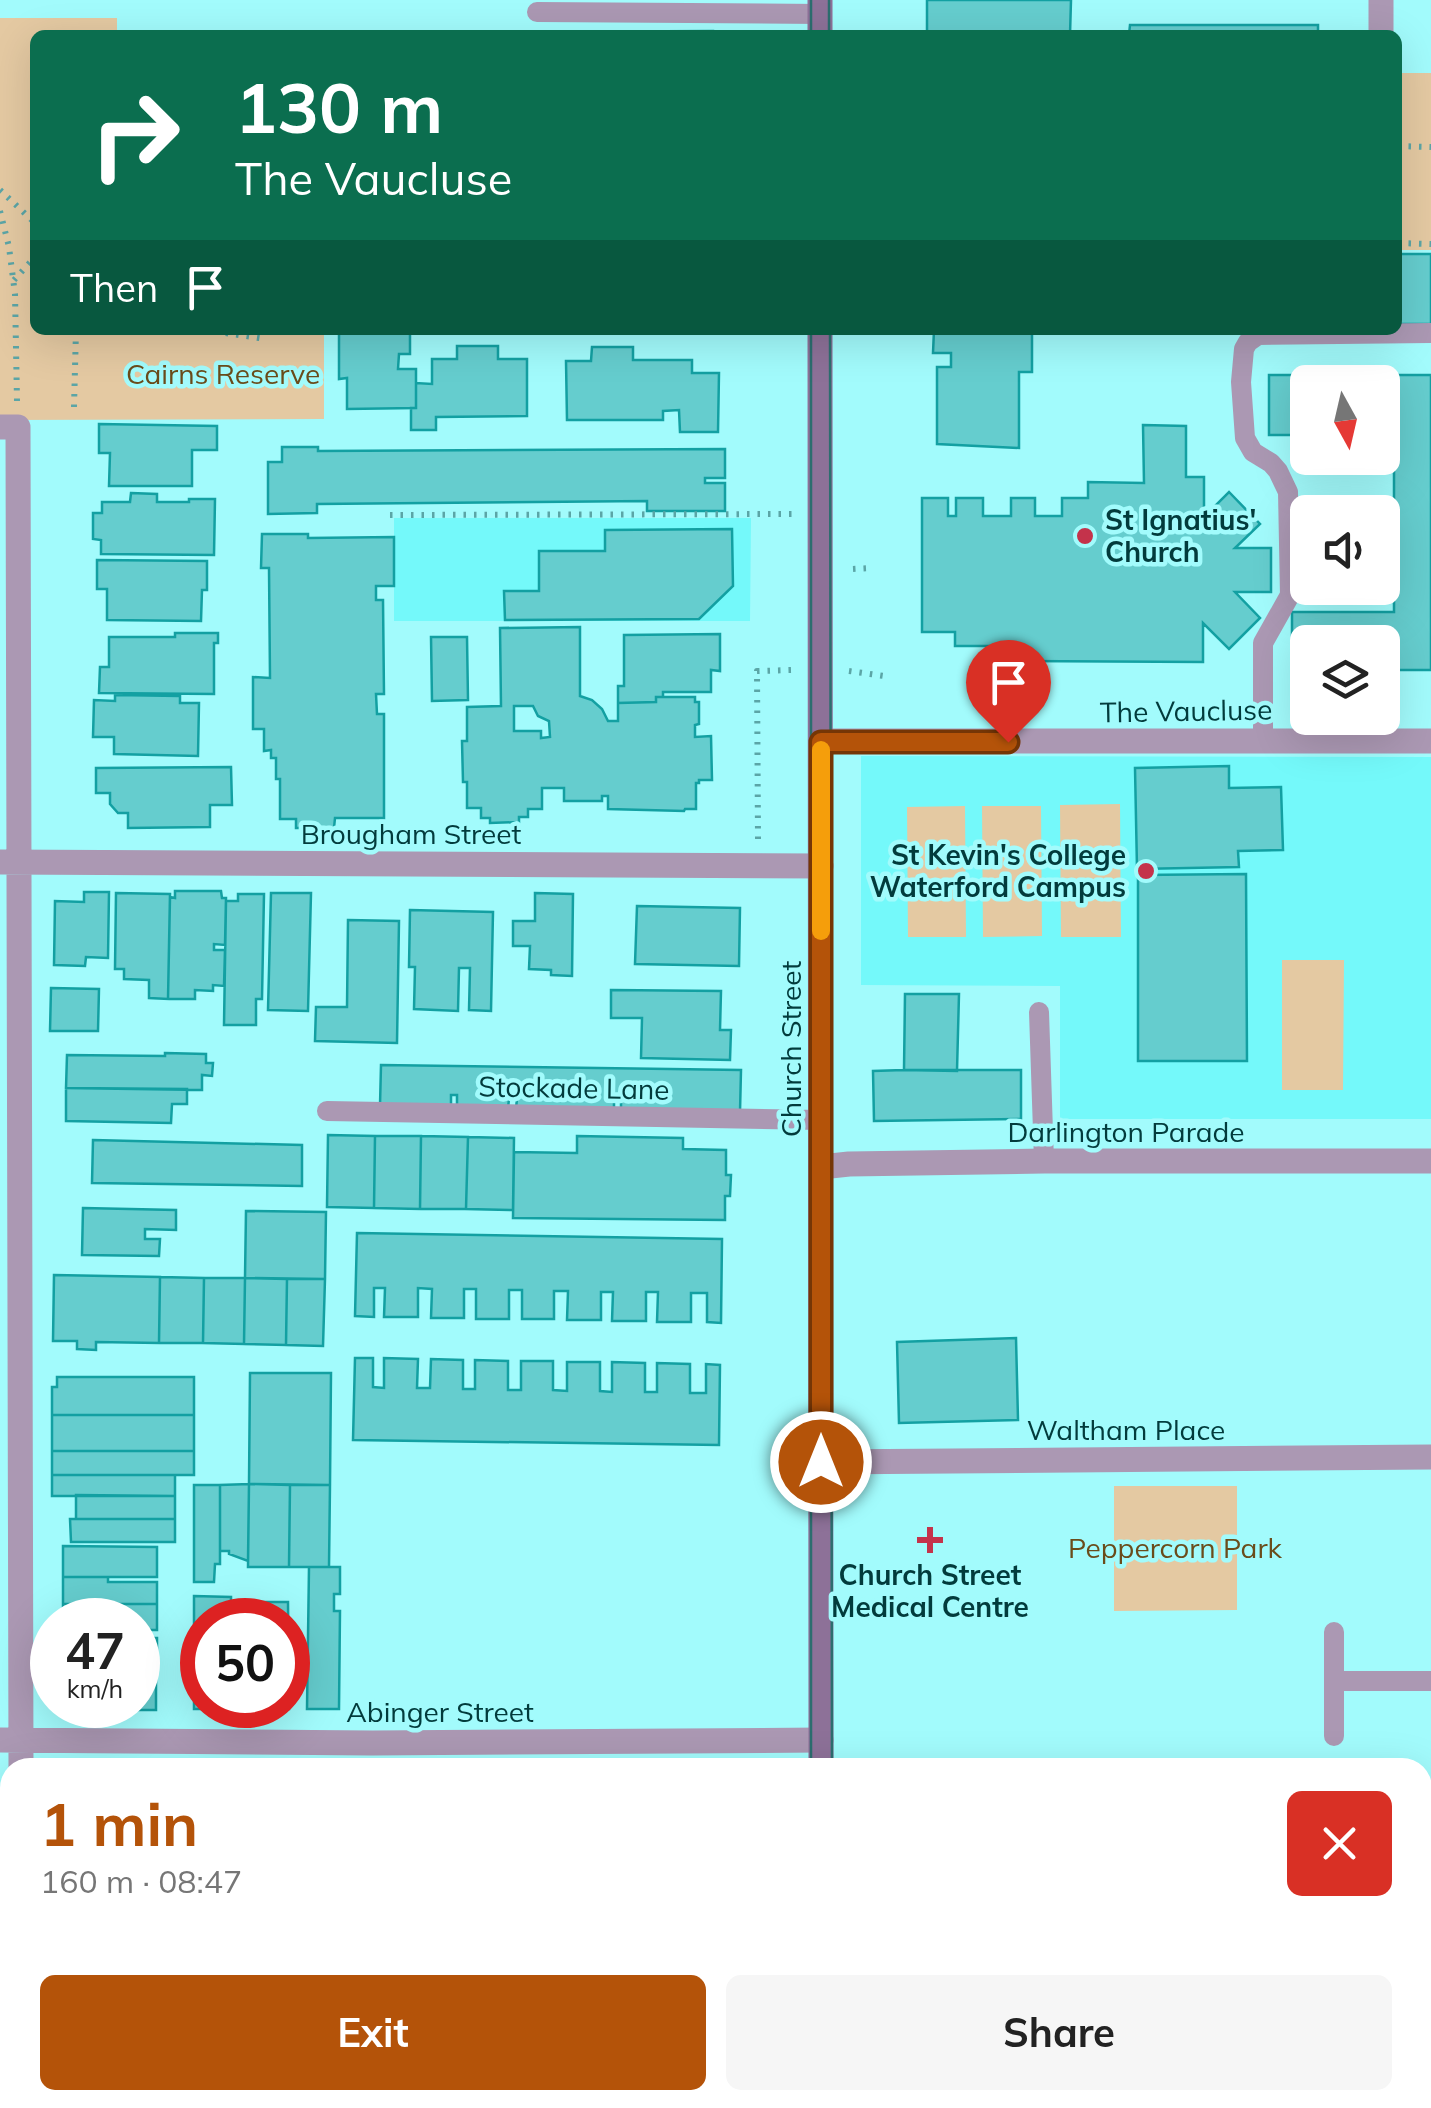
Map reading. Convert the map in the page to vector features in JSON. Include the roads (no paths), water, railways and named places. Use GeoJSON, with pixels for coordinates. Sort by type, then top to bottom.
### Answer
{"type":"FeatureCollection","features":[{"type":"Feature","properties":{"kind":"main road","name":"Church Street"},"geometry":{"type":"LineString","coordinates":[[820,335],[821,1758]]}},
{"type":"Feature","properties":{"kind":"street"},"geometry":{"type":"LineString","coordinates":[[1381,0],[1381,30]]}},
{"type":"Feature","properties":{"kind":"street"},"geometry":{"type":"LineString","coordinates":[[9,427],[11,1740]]}},
{"type":"Feature","properties":{"kind":"street","name":"The Vaucluse"},"geometry":{"type":"LineString","coordinates":[[821,742],[1431,740]]}},
{"type":"Feature","properties":{"kind":"street","name":"Brougham Street"},"geometry":{"type":"LineString","coordinates":[[9,862],[821,866]]}},
{"type":"Feature","properties":{"kind":"street","name":"Darlington Parade"},"geometry":{"type":"LineString","coordinates":[[821,1167],[1044,1161],[1431,1162]]}},
{"type":"Feature","properties":{"kind":"street","name":"Waltham Place"},"geometry":{"type":"LineString","coordinates":[[821,1462],[1431,1457]]}},
{"type":"Feature","properties":{"kind":"street","name":"Abinger Street"},"geometry":{"type":"LineString","coordinates":[[11,1740],[821,1740]]}},
{"type":"Feature","properties":{"kind":"lane"},"geometry":{"type":"LineString","coordinates":[[536,12],[820,16]]}},
{"type":"Feature","properties":{"kind":"lane"},"geometry":{"type":"LineString","coordinates":[[1402,333],[1431,333]]}},
{"type":"Feature","properties":{"kind":"lane"},"geometry":{"type":"LineString","coordinates":[[1262,740],[1263,643],[1290,595],[1288,492],[1278,471],[1253,452],[1245,438],[1244,349],[1252,339],[1265,335]]}},
{"type":"Feature","properties":{"kind":"lane"},"geometry":{"type":"LineString","coordinates":[[1039,1012],[1044,1161]]}},
{"type":"Feature","properties":{"kind":"lane","name":"Stockade Lane"},"geometry":{"type":"LineString","coordinates":[[327,1111],[821,1120]]}},
{"type":"Feature","properties":{"kind":"lane"},"geometry":{"type":"LineString","coordinates":[[1334,1632],[1334,1736]]}},
{"type":"Feature","properties":{"kind":"lane"},"geometry":{"type":"LineString","coordinates":[[1334,1680],[1431,1681]]}},
{"type":"Feature","properties":{"kind":"tram line"},"geometry":{"type":"LineString","coordinates":[[811,0],[811,30]]}},
{"type":"Feature","properties":{"kind":"tram line"},"geometry":{"type":"LineString","coordinates":[[829,0],[829,30]]}},
{"type":"Feature","properties":{"kind":"tram line"},"geometry":{"type":"LineString","coordinates":[[811,335],[811,1758]]}},
{"type":"Feature","properties":{"kind":"tram line"},"geometry":{"type":"LineString","coordinates":[[830,335],[832,1758]]}},
{"type":"Feature","properties":{"kind":"place","name":"St Ignatius' Church"},"geometry":{"type":"Point","coordinates":[1085,536]}},
{"type":"Feature","properties":{"kind":"place","name":"St Kevin's College Waterford Campus"},"geometry":{"type":"Point","coordinates":[1146,871]}},
{"type":"Feature","properties":{"kind":"place","name":"Church Street Medical Centre"},"geometry":{"type":"Point","coordinates":[930,1540]}},
{"type":"Feature","properties":{"kind":"park label","name":"Cairns Reserve"},"geometry":{"type":"Point","coordinates":[223,374]}},
{"type":"Feature","properties":{"kind":"park label","name":"Peppercorn Park"},"geometry":{"type":"Point","coordinates":[1175,1548]}}]}
